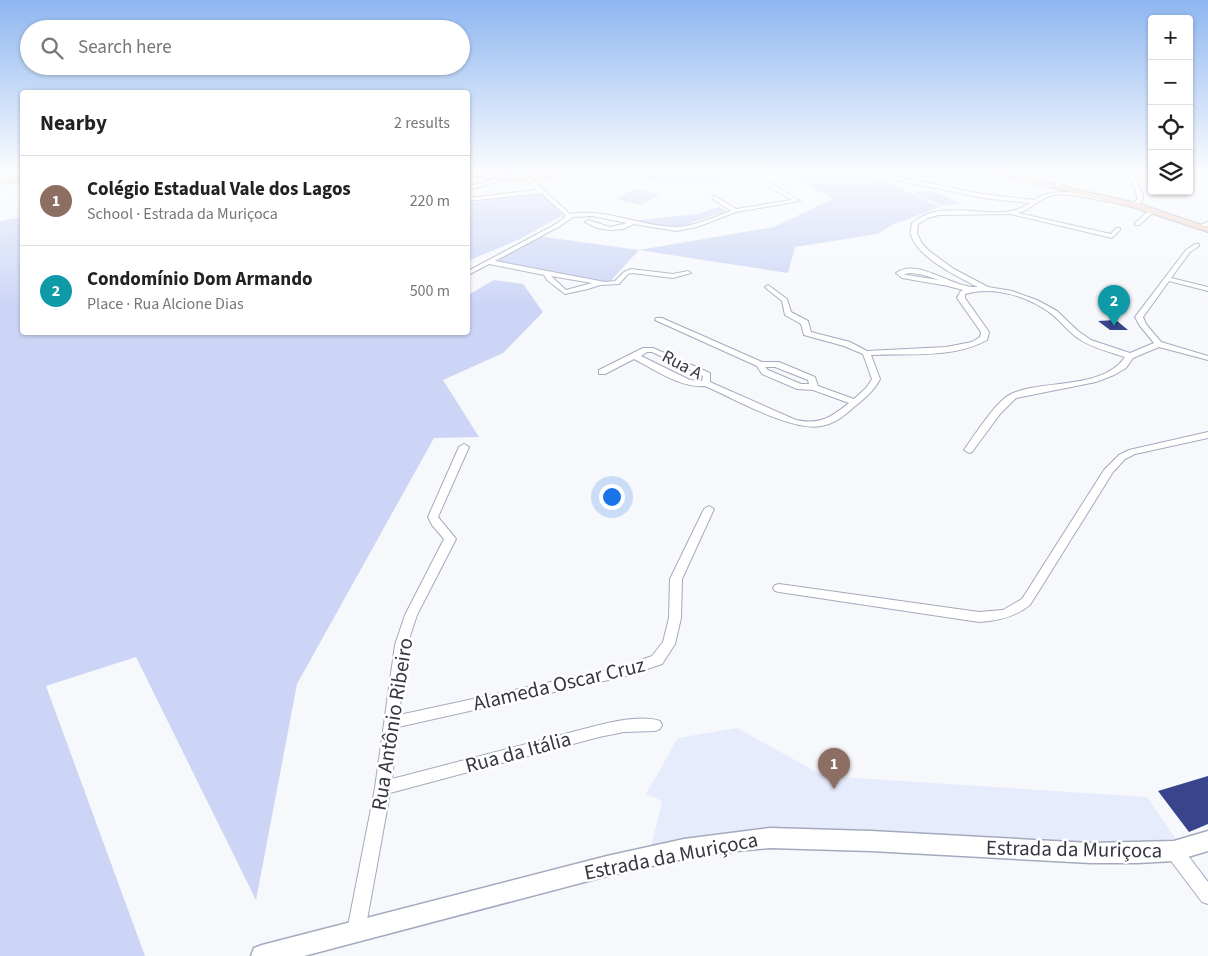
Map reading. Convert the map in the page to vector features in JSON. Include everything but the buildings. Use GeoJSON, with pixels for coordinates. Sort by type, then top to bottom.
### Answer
{"type":"FeatureCollection","features":[{"type":"Feature","properties":{"kind":"main road"},"geometry":{"type":"LineString","coordinates":[[1171,218],[1208,230]]}},
{"type":"Feature","properties":{"kind":"street"},"geometry":{"type":"LineString","coordinates":[[470,271],[558,225],[568,218]]}},
{"type":"Feature","properties":{"kind":"street"},"geometry":{"type":"LineString","coordinates":[[608,218],[668,228],[686,228],[716,218]]}},
{"type":"Feature","properties":{"kind":"street"},"geometry":{"type":"LineString","coordinates":[[925,218],[920,219],[913,227],[915,239],[929,254],[948,268],[986,289],[1031,300],[1056,314],[1083,338],[1130,356]]}},
{"type":"Feature","properties":{"kind":"street"},"geometry":{"type":"LineString","coordinates":[[1029,218],[1110,239],[1118,229]]}},
{"type":"Feature","properties":{"kind":"street"},"geometry":{"type":"LineString","coordinates":[[1137,224],[1144,218]]}},
{"type":"Feature","properties":{"kind":"street"},"geometry":{"type":"LineString","coordinates":[[588,222],[598,227],[610,229],[633,223]]}},
{"type":"Feature","properties":{"kind":"street"},"geometry":{"type":"LineString","coordinates":[[1198,227],[1208,224]]}},
{"type":"Feature","properties":{"kind":"street"},"geometry":{"type":"LineString","coordinates":[[1158,344],[1153,335],[1141,324],[1139,317],[1190,248],[1197,245]]}},
{"type":"Feature","properties":{"kind":"street"},"geometry":{"type":"LineString","coordinates":[[488,262],[599,283],[617,283],[626,273],[632,271],[673,276],[688,273]]}},
{"type":"Feature","properties":{"kind":"street"},"geometry":{"type":"LineString","coordinates":[[949,284],[934,275],[907,271],[899,273],[904,277],[949,284],[969,290],[986,289]]}},
{"type":"Feature","properties":{"kind":"street"},"geometry":{"type":"LineString","coordinates":[[546,274],[549,279],[565,292],[591,287],[599,283]]}},
{"type":"Feature","properties":{"kind":"street"},"geometry":{"type":"LineString","coordinates":[[1168,279],[1208,289]]}},
{"type":"Feature","properties":{"kind":"street"},"geometry":{"type":"LineString","coordinates":[[768,287],[785,300],[788,313],[805,323],[807,333],[847,344],[866,353],[962,347],[980,342],[984,338],[984,332],[961,298],[962,294],[969,290]]}},
{"type":"Feature","properties":{"kind":"street"},"geometry":{"type":"LineString","coordinates":[[659,320],[761,364],[761,368],[765,372],[791,383],[803,388],[814,387],[854,402]]}},
{"type":"Feature","properties":{"kind":"street"},"geometry":{"type":"LineString","coordinates":[[969,450],[1001,407],[1013,396],[1102,376],[1123,367],[1130,356],[1158,344],[1208,358]]}},
{"type":"Feature","properties":{"kind":"street","name":"Rua A"},"geometry":{"type":"LineString","coordinates":[[602,372],[636,356],[650,350],[657,351],[707,375],[706,383],[694,384],[687,382],[636,356]]}},
{"type":"Feature","properties":{"kind":"street"},"geometry":{"type":"LineString","coordinates":[[706,383],[801,424],[816,424],[830,420],[875,383],[876,379],[866,353]]}},
{"type":"Feature","properties":{"kind":"street"},"geometry":{"type":"LineString","coordinates":[[779,588],[979,617],[992,617],[1010,613],[1026,602],[1109,470],[1122,456],[1147,448],[1208,435]]}},
{"type":"Feature","properties":{"kind":"street","name":"Rua Antônio Ribeiro"},"geometry":{"type":"LineString","coordinates":[[356,931],[383,788],[390,723],[404,635],[410,615],[450,539],[449,535],[434,522],[433,517],[464,447]]}},
{"type":"Feature","properties":{"kind":"street","name":"Alameda Oscar Cruz"},"geometry":{"type":"LineString","coordinates":[[390,723],[649,665],[656,660],[669,644],[675,618],[676,579],[709,509]]}},
{"type":"Feature","properties":{"kind":"street","name":"Rua da Itália"},"geometry":{"type":"LineString","coordinates":[[383,788],[599,731],[624,726],[655,724]]}},
{"type":"Feature","properties":{"kind":"street","name":"Estrada da Muriçoca"},"geometry":{"type":"LineString","coordinates":[[262,956],[607,866],[684,850],[770,838],[1138,854],[1174,851],[1208,841]]}},
{"type":"Feature","properties":{"kind":"street"},"geometry":{"type":"LineString","coordinates":[[1174,851],[1208,896]]}},
{"type":"Feature","properties":{"kind":"shaded area"},"geometry":{"type":"Polygon","coordinates":[[[20,218],[20,335],[470,335],[470,294],[494,280],[523,284],[543,312],[503,353],[443,380],[479,437],[434,438],[297,684],[256,900],[136,657],[46,686],[145,956],[0,956],[0,221],[20,218]]]}},
{"type":"Feature","properties":{"kind":"shaded area"},"geometry":{"type":"Polygon","coordinates":[[[470,218],[558,218],[520,239],[470,260],[470,218]]]}},
{"type":"Feature","properties":{"kind":"shaded area"},"geometry":{"type":"Polygon","coordinates":[[[663,218],[707,218],[691,223],[693,225],[685,226],[654,225],[630,221],[663,218]]]}},
{"type":"Feature","properties":{"kind":"shaded area"},"geometry":{"type":"Polygon","coordinates":[[[793,218],[912,218],[892,225],[877,234],[795,247],[788,273],[639,250],[774,227],[793,218]]]}},
{"type":"Feature","properties":{"kind":"shaded area"},"geometry":{"type":"Polygon","coordinates":[[[538,236],[639,250],[606,286],[548,276],[493,263],[538,236]]]}},
{"type":"Feature","properties":{"kind":"shaded area"},"geometry":{"type":"Polygon","coordinates":[[[737,728],[824,776],[1147,797],[1178,842],[651,847],[662,801],[646,794],[678,738],[737,728]]]}},
{"type":"Feature","properties":{"kind":"place","name":"Condomínio Dom Armando"},"geometry":{"type":"Point","coordinates":[1114,326]}},
{"type":"Feature","properties":{"kind":"place","name":"Colégio Estadual Vale dos Lagos"},"geometry":{"type":"Point","coordinates":[834,789]}}]}
